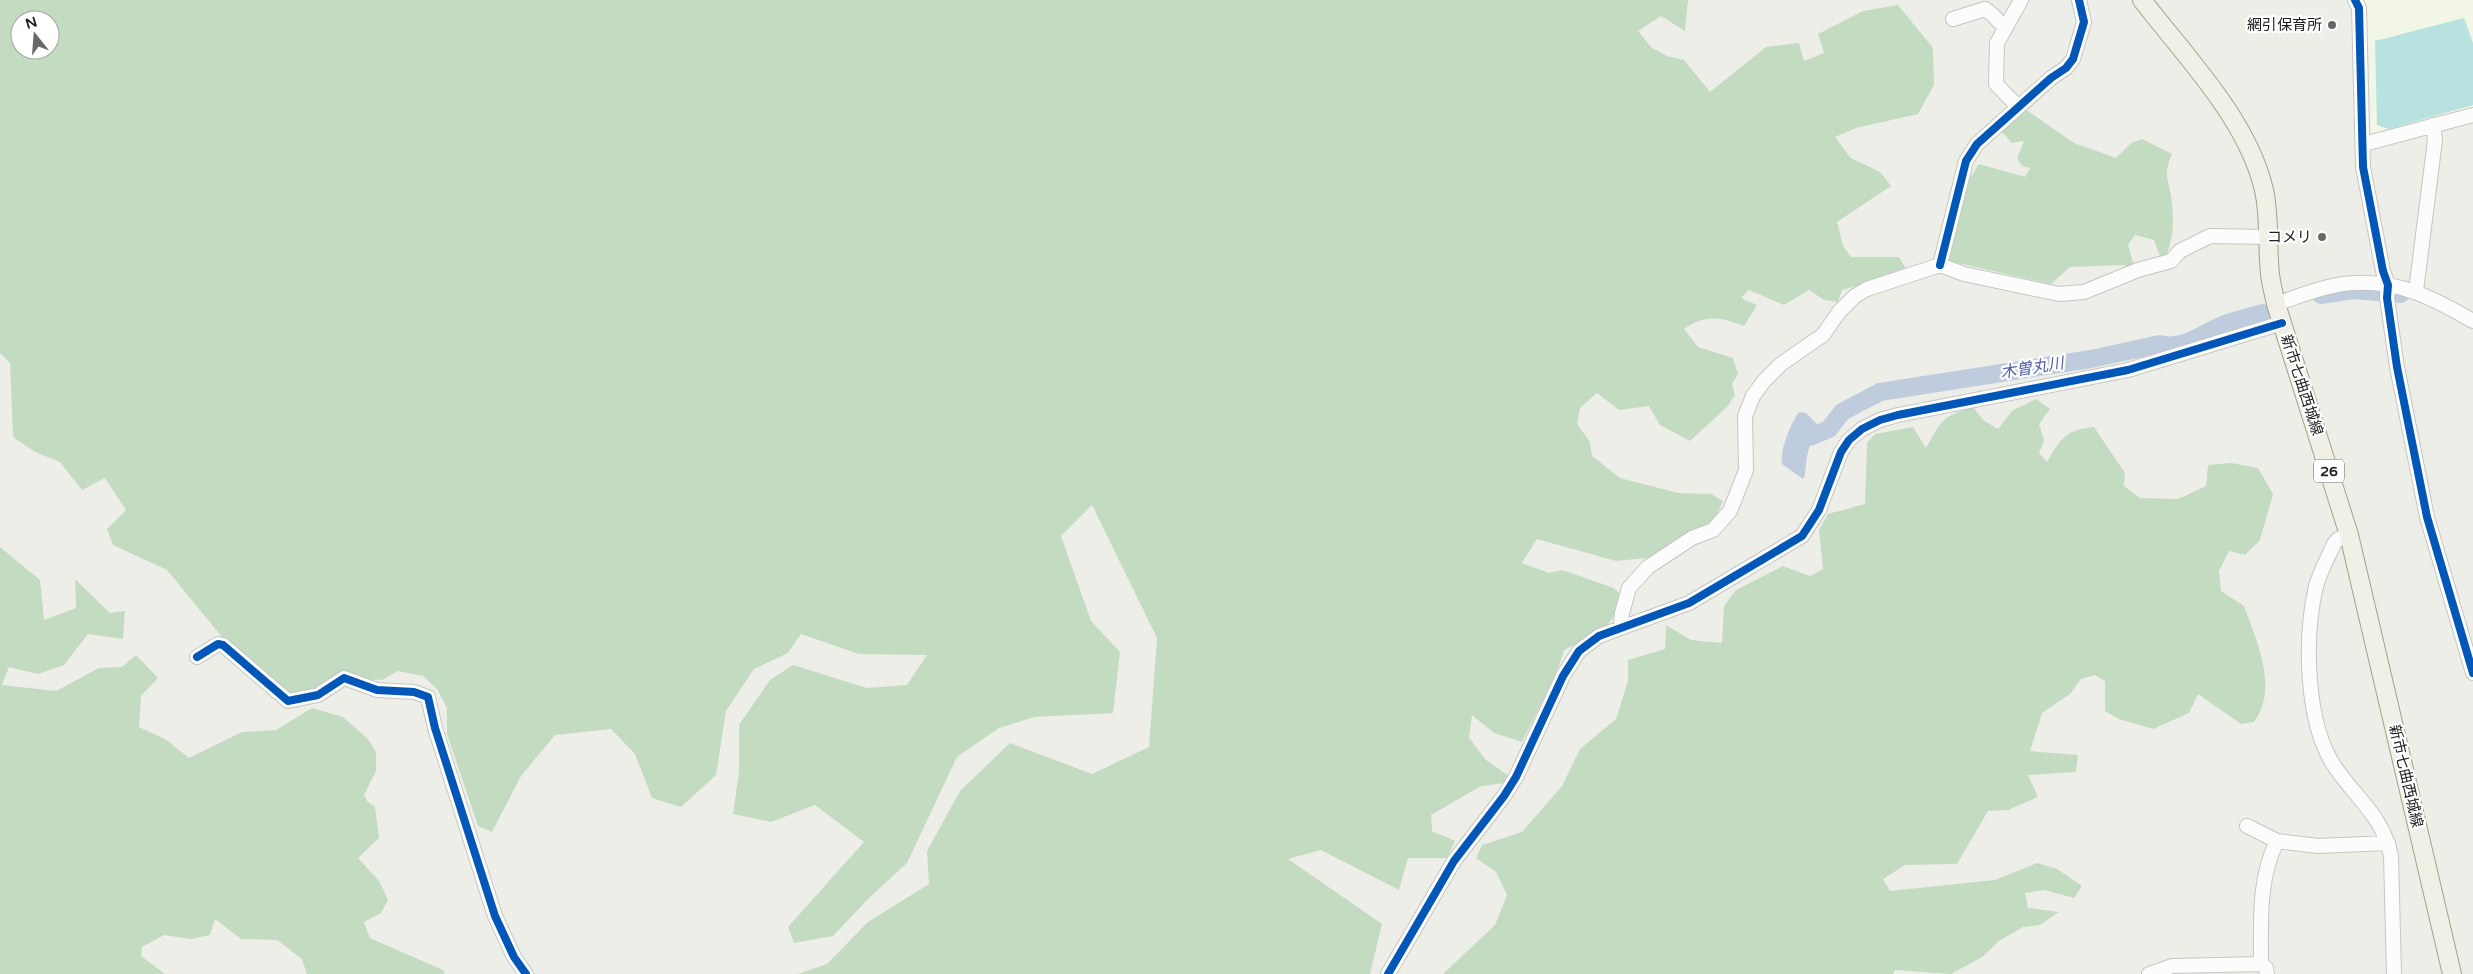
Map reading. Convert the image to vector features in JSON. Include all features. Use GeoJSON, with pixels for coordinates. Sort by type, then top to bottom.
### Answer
{"type":"FeatureCollection","features":[{"type":"Feature","properties":{"kind":"main road","name":"新市七曲西城線"},"geometry":{"type":"LineString","coordinates":[[2142,0],[2228,112],[2245,137],[2258,167],[2265,193],[2270,275],[2276,304],[2349,534],[2452,974]]}},
{"type":"Feature","properties":{"kind":"street"},"geometry":{"type":"LineString","coordinates":[[2018,107],[1996,84],[1997,43],[2021,0]]}},
{"type":"Feature","properties":{"kind":"street"},"geometry":{"type":"LineString","coordinates":[[1940,265],[1966,161],[1977,144],[2018,107],[2066,68],[2073,59],[2084,22],[2079,0]]}},
{"type":"Feature","properties":{"kind":"street"},"geometry":{"type":"LineString","coordinates":[[2355,0],[2359,8],[2364,144],[2363,168],[2382,270],[2388,289],[2397,367],[2427,517],[2473,673]]}},
{"type":"Feature","properties":{"kind":"street"},"geometry":{"type":"LineString","coordinates":[[1953,19],[1985,9],[1992,13],[1998,23],[2006,27]]}},
{"type":"Feature","properties":{"kind":"street"},"geometry":{"type":"LineString","coordinates":[[2364,144],[2473,115]]}},
{"type":"Feature","properties":{"kind":"street"},"geometry":{"type":"LineString","coordinates":[[2416,291],[2435,140],[2434,125]]}},
{"type":"Feature","properties":{"kind":"street"},"geometry":{"type":"LineString","coordinates":[[1621,626],[1622,613],[1629,588],[1648,567],[1692,538],[1713,530],[1730,511],[1746,470],[1745,416],[1753,396],[1781,364],[1823,336],[1839,312],[1855,296],[1867,289],[1940,265],[1964,274],[2059,294],[2084,292],[2138,270],[2171,261],[2180,251],[2210,236],[2268,237]]}},
{"type":"Feature","properties":{"kind":"street"},"geometry":{"type":"LineString","coordinates":[[2276,304],[2354,283],[2388,289],[2416,291],[2473,320]]}},
{"type":"Feature","properties":{"kind":"street"},"geometry":{"type":"LineString","coordinates":[[1388,974],[1454,861],[1504,796],[1516,777],[1563,676],[1579,652],[1598,636],[1621,626],[1656,616],[1689,603],[1802,536],[1818,510],[1841,452],[1862,429],[1880,420],[2128,370],[2282,324]]}},
{"type":"Feature","properties":{"kind":"street"},"geometry":{"type":"LineString","coordinates":[[2349,534],[2338,539],[2334,544],[2316,585],[2308,670],[2324,750],[2338,771],[2371,810],[2388,843],[2391,856],[2394,974]]}},
{"type":"Feature","properties":{"kind":"street"},"geometry":{"type":"LineString","coordinates":[[197,657],[218,644],[223,645],[288,701],[318,695],[344,678],[377,690],[414,692],[428,697],[435,728],[463,810],[495,916],[514,957],[526,974]]}},
{"type":"Feature","properties":{"kind":"street"},"geometry":{"type":"LineString","coordinates":[[2246,826],[2277,842],[2318,846],[2388,843]]}},
{"type":"Feature","properties":{"kind":"street"},"geometry":{"type":"LineString","coordinates":[[2149,974],[2172,966],[2264,969],[2263,886],[2272,851],[2277,842]]}},
{"type":"Feature","properties":{"kind":"shaded area"},"geometry":{"type":"Polygon","coordinates":[[[2358,0],[2473,0],[2473,113],[2367,137],[2371,116],[2363,11],[2358,0]]]}},
{"type":"Feature","properties":{"kind":"shaded area"},"geometry":{"type":"Polygon","coordinates":[[[2464,18],[2473,43],[2473,105],[2389,129],[2377,125],[2375,41],[2464,18]]]}},
{"type":"Feature","properties":{"kind":"shaded area"},"geometry":{"type":"Polygon","coordinates":[[[1799,412],[1806,413],[1820,427],[1809,449],[1803,479],[1782,464],[1786,437],[1799,412]]]}},
{"type":"Feature","properties":{"kind":"green space"},"geometry":{"type":"Polygon","coordinates":[[[0,0],[1688,0],[1685,31],[1661,16],[1638,31],[1652,48],[1667,56],[1684,60],[1710,92],[1766,47],[1799,43],[1804,61],[1824,53],[1818,34],[1863,11],[1898,5],[1933,48],[1934,85],[1918,114],[1856,128],[1835,137],[1851,158],[1880,172],[1891,186],[1837,222],[1843,246],[1851,257],[1899,257],[1908,272],[1842,290],[1838,302],[1824,300],[1809,290],[1784,305],[1749,290],[1741,298],[1757,305],[1744,326],[1713,318],[1699,321],[1684,329],[1698,347],[1733,358],[1738,374],[1732,384],[1735,395],[1727,407],[1690,441],[1660,425],[1649,406],[1619,410],[1597,393],[1580,408],[1577,424],[1590,442],[1592,456],[1620,478],[1678,493],[1711,494],[1723,501],[1713,523],[1656,557],[1616,561],[1537,539],[1522,563],[1549,573],[1562,570],[1614,588],[1621,595],[1618,606],[1614,616],[1602,630],[1564,650],[1557,672],[1522,742],[1494,733],[1472,715],[1469,738],[1486,760],[1509,776],[1505,783],[1481,786],[1431,815],[1432,831],[1455,841],[1447,858],[1408,858],[1399,890],[1321,850],[1288,859],[1382,924],[1370,974],[798,974],[827,964],[868,922],[929,884],[927,851],[960,791],[1010,743],[1092,774],[1149,747],[1157,638],[1092,505],[1061,536],[1091,621],[1120,652],[1113,713],[1035,717],[999,728],[957,757],[907,863],[869,898],[833,936],[794,943],[788,927],[864,842],[815,805],[771,822],[733,814],[739,772],[739,725],[770,680],[793,665],[867,688],[907,685],[927,655],[859,654],[801,634],[788,653],[754,669],[726,711],[716,775],[681,807],[652,798],[635,754],[611,729],[555,735],[521,776],[492,832],[478,826],[447,734],[447,708],[437,689],[423,676],[398,671],[382,680],[358,679],[315,691],[286,695],[222,637],[167,570],[113,545],[107,529],[126,510],[105,478],[82,490],[60,462],[35,452],[13,437],[10,363],[0,353],[0,0]]]}},
{"type":"Feature","properties":{"kind":"green space"},"geometry":{"type":"Polygon","coordinates":[[[2025,109],[2074,143],[2116,158],[2131,143],[2142,139],[2172,154],[2167,174],[2172,203],[2173,224],[2172,237],[2166,256],[2161,259],[2154,240],[2135,235],[2128,245],[2134,266],[2125,270],[2125,265],[2070,267],[2051,284],[1949,261],[1947,257],[1964,187],[1979,164],[2025,177],[2030,168],[2022,166],[2017,158],[2024,141],[2012,143],[2000,130],[2025,109]]]}},
{"type":"Feature","properties":{"kind":"green space"},"geometry":{"type":"Polygon","coordinates":[[[2036,399],[2050,409],[2039,424],[2044,440],[2039,453],[2047,462],[2064,437],[2076,430],[2094,427],[2125,473],[2124,486],[2140,498],[2178,499],[2206,486],[2208,465],[2231,463],[2258,468],[2273,494],[2260,540],[2245,555],[2229,551],[2219,571],[2221,591],[2244,606],[2255,635],[2263,665],[2265,695],[2261,709],[2254,722],[2241,724],[2198,694],[2189,713],[2153,729],[2119,719],[2105,711],[2105,681],[2095,675],[2081,679],[2070,694],[2042,713],[2030,751],[2078,755],[2076,772],[2028,775],[2038,797],[2008,810],[1988,811],[1957,864],[1905,865],[1883,879],[1890,891],[1995,880],[2037,863],[2057,869],[2082,886],[2074,898],[2044,890],[2025,893],[2028,908],[2059,912],[2040,925],[2023,927],[1999,941],[1982,957],[1951,974],[1895,970],[1893,974],[1443,974],[1495,925],[1507,895],[1496,872],[1476,858],[1482,845],[1522,832],[1562,786],[1580,749],[1616,719],[1628,681],[1628,660],[1665,649],[1666,625],[1691,640],[1722,643],[1724,606],[1736,590],[1783,566],[1810,576],[1823,569],[1819,530],[1828,514],[1865,504],[1867,443],[1875,434],[1913,427],[1926,448],[1939,425],[1954,414],[1973,407],[1983,420],[1998,429],[2012,411],[2036,399]]]}},
{"type":"Feature","properties":{"kind":"green space"},"geometry":{"type":"Polygon","coordinates":[[[0,547],[40,580],[44,620],[76,608],[75,579],[110,613],[125,611],[123,639],[88,634],[64,665],[38,674],[9,667],[2,685],[56,691],[99,668],[122,667],[136,655],[158,678],[141,696],[139,727],[165,739],[189,758],[242,732],[276,730],[312,708],[343,717],[368,739],[376,752],[376,771],[364,795],[367,801],[375,807],[379,838],[358,858],[379,881],[388,900],[381,913],[364,922],[370,938],[443,970],[445,974],[307,974],[302,959],[277,940],[241,939],[215,919],[210,935],[191,939],[164,935],[142,947],[141,956],[165,974],[0,974],[0,547]]]}},
{"type":"Feature","properties":{"kind":"waterway","name":"木曽丸川"},"geometry":{"type":"LineString","coordinates":[[2321,295],[2353,290],[2401,294]]}},
{"type":"Feature","properties":{"kind":"waterway","name":"木曽丸川"},"geometry":{"type":"LineString","coordinates":[[1810,437],[1829,429],[1842,412],[1880,392],[2091,359],[2160,344],[2176,345],[2193,340],[2223,325],[2262,313]]}},
{"type":"Feature","properties":{"kind":"cycle path"},"geometry":{"type":"LineString","coordinates":[[1940,265],[1966,161],[1977,144],[2051,78],[2066,68],[2073,59],[2084,22],[2079,0]]}},
{"type":"Feature","properties":{"kind":"cycle path"},"geometry":{"type":"LineString","coordinates":[[2355,0],[2359,8],[2363,167],[2383,271],[2388,285],[2387,298],[2397,367],[2427,517],[2473,673]]}},
{"type":"Feature","properties":{"kind":"cycle path"},"geometry":{"type":"LineString","coordinates":[[1388,974],[1454,861],[1504,796],[1516,777],[1563,676],[1579,651],[1599,636],[1689,603],[1802,536],[1819,510],[1841,452],[1849,440],[1862,429],[1880,420],[1898,415],[2128,370],[2282,323]]}},
{"type":"Feature","properties":{"kind":"cycle path"},"geometry":{"type":"LineString","coordinates":[[197,657],[218,644],[223,645],[288,701],[318,695],[344,678],[377,690],[414,692],[428,697],[435,728],[495,916],[514,957],[526,974]]}},
{"type":"Feature","properties":{"kind":"place","name":"網引保育所"},"geometry":{"type":"Point","coordinates":[2332,25]}},
{"type":"Feature","properties":{"kind":"place","name":"コメリ"},"geometry":{"type":"Point","coordinates":[2322,237]}}]}
